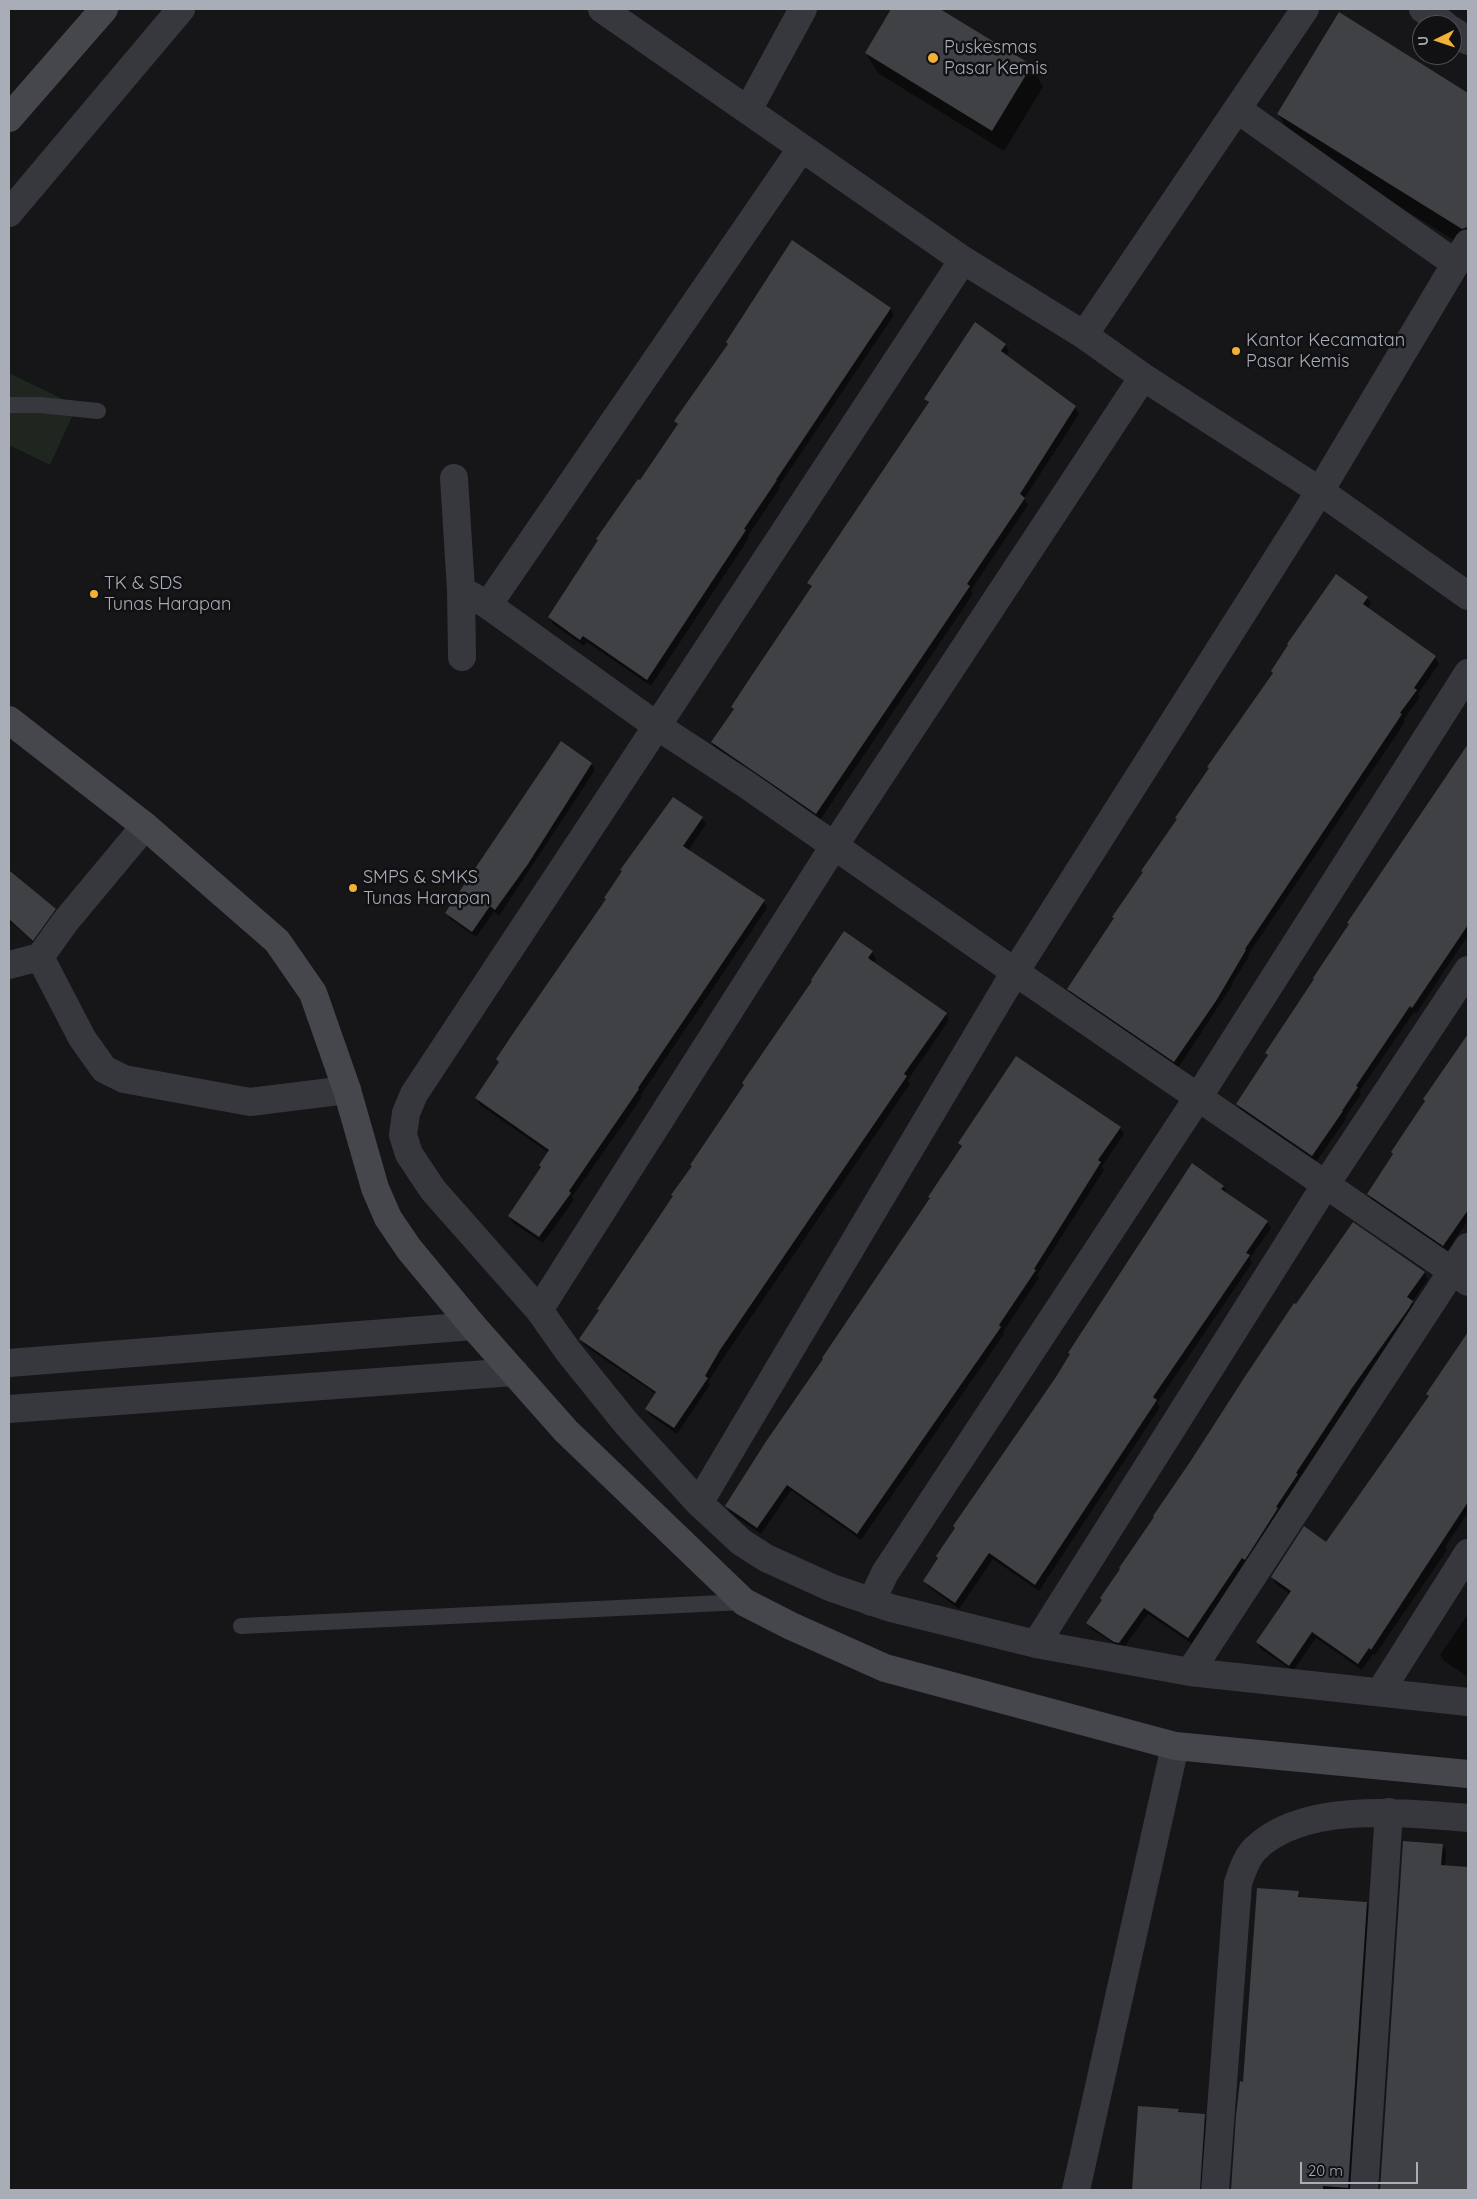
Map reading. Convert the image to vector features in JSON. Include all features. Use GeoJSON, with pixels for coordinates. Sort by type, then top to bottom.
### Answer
{"type":"FeatureCollection","features":[{"type":"Feature","properties":{"kind":"street"},"geometry":{"type":"LineString","coordinates":[[9,118],[104,9]]}},
{"type":"Feature","properties":{"kind":"street"},"geometry":{"type":"LineString","coordinates":[[9,213],[181,9]]}},
{"type":"Feature","properties":{"kind":"street"},"geometry":{"type":"LineString","coordinates":[[602,9],[963,260],[1084,335],[1143,377],[1320,491],[1468,596]]}},
{"type":"Feature","properties":{"kind":"street"},"geometry":{"type":"LineString","coordinates":[[748,110],[803,9]]}},
{"type":"Feature","properties":{"kind":"street"},"geometry":{"type":"LineString","coordinates":[[1084,335],[1305,9]]}},
{"type":"Feature","properties":{"kind":"street"},"geometry":{"type":"LineString","coordinates":[[699,1503],[1015,972],[1320,491],[1462,254],[1237,109]]}},
{"type":"Feature","properties":{"kind":"street"},"geometry":{"type":"LineString","coordinates":[[488,605],[801,149]]}},
{"type":"Feature","properties":{"kind":"street"},"geometry":{"type":"LineString","coordinates":[[963,260],[414,1094],[406,1113],[403,1135],[409,1154],[433,1190],[539,1310],[568,1351],[626,1423],[699,1503],[741,1542],[766,1558],[832,1588],[871,1602],[1036,1644],[1190,1672],[1468,1702]]}},
{"type":"Feature","properties":{"kind":"street"},"geometry":{"type":"LineString","coordinates":[[539,1310],[834,846],[1143,377]]}},
{"type":"Feature","properties":{"kind":"street"},"geometry":{"type":"LineString","coordinates":[[454,478],[462,590],[462,657]]}},
{"type":"Feature","properties":{"kind":"street"},"geometry":{"type":"LineString","coordinates":[[462,590],[488,605],[657,726],[747,785],[1015,972],[1460,1276]]}},
{"type":"Feature","properties":{"kind":"street"},"geometry":{"type":"LineString","coordinates":[[871,1602],[885,1573],[1199,1096],[1468,673]]}},
{"type":"Feature","properties":{"kind":"street"},"geometry":{"type":"LineString","coordinates":[[9,720],[145,826],[277,942],[314,993],[347,1090],[375,1188],[388,1218],[409,1249],[473,1326],[566,1431],[744,1602],[791,1626],[885,1668],[1175,1746],[1468,1774]]}},
{"type":"Feature","properties":{"kind":"street"},"geometry":{"type":"LineString","coordinates":[[9,965],[40,957],[65,922],[145,826]]}},
{"type":"Feature","properties":{"kind":"street"},"geometry":{"type":"LineString","coordinates":[[40,957],[82,1038],[104,1069],[124,1079],[250,1102],[347,1090]]}},
{"type":"Feature","properties":{"kind":"street"},"geometry":{"type":"LineString","coordinates":[[1036,1644],[1326,1184],[1468,970]]}},
{"type":"Feature","properties":{"kind":"street"},"geometry":{"type":"LineString","coordinates":[[1190,1672],[1460,1276],[1468,1247]]}},
{"type":"Feature","properties":{"kind":"street"},"geometry":{"type":"LineString","coordinates":[[9,1363],[473,1326]]}},
{"type":"Feature","properties":{"kind":"street"},"geometry":{"type":"LineString","coordinates":[[9,1409],[514,1372]]}},
{"type":"Feature","properties":{"kind":"street"},"geometry":{"type":"LineString","coordinates":[[1380,1692],[1468,1553]]}},
{"type":"Feature","properties":{"kind":"street"},"geometry":{"type":"LineString","coordinates":[[1076,2190],[1175,1746]]}},
{"type":"Feature","properties":{"kind":"street"},"geometry":{"type":"LineString","coordinates":[[1364,2190],[1389,1812]]}},
{"type":"Feature","properties":{"kind":"street"},"geometry":{"type":"LineString","coordinates":[[1215,2190],[1238,1883],[1244,1866],[1254,1850],[1273,1834],[1309,1821],[1345,1815],[1389,1812],[1468,1818]]}},
{"type":"Feature","properties":{"kind":"lane"},"geometry":{"type":"LineString","coordinates":[[9,405],[40,405],[98,412]]}},
{"type":"Feature","properties":{"kind":"lane"},"geometry":{"type":"LineString","coordinates":[[241,1626],[744,1602]]}},
{"type":"Feature","properties":{"kind":"shaded area"},"geometry":{"type":"Polygon","coordinates":[[[9,373],[77,406],[50,465],[9,445],[9,373]]]}},
{"type":"Feature","properties":{"kind":"building"},"geometry":{"type":"Polygon","coordinates":[[[891,9],[940,9],[1032,65],[992,131],[865,53],[891,9]]]}},
{"type":"Feature","properties":{"kind":"building"},"geometry":{"type":"Polygon","coordinates":[[[1339,12],[1412,58],[1412,65],[1423,65],[1468,93],[1468,227],[1462,229],[1277,114],[1339,12]]]}},
{"type":"Feature","properties":{"kind":"building"},"geometry":{"type":"Polygon","coordinates":[[[792,240],[891,308],[776,480],[744,529],[746,530],[647,680],[583,636],[580,640],[548,617],[598,540],[596,539],[638,479],[640,480],[678,424],[674,421],[728,344],[726,342],[792,240]]]}},
{"type":"Feature","properties":{"kind":"building"},"geometry":{"type":"Polygon","coordinates":[[[975,322],[1006,344],[1001,351],[1076,406],[1020,494],[1025,498],[967,584],[970,586],[816,814],[711,742],[734,709],[731,707],[812,586],[807,583],[929,402],[924,399],[975,322]]]}},
{"type":"Feature","properties":{"kind":"building"},"geometry":{"type":"Polygon","coordinates":[[[1336,574],[1368,597],[1363,604],[1436,656],[1414,688],[1417,690],[1400,713],[1402,714],[1245,949],[1216,1001],[1174,1062],[1067,989],[1143,872],[1141,871],[1177,819],[1175,818],[1209,768],[1207,767],[1273,673],[1271,671],[1287,644],[1336,574]]]}},
{"type":"Feature","properties":{"kind":"building"},"geometry":{"type":"Polygon","coordinates":[[[561,741],[592,763],[528,864],[495,910],[490,906],[472,932],[445,913],[561,741]]]}},
{"type":"Feature","properties":{"kind":"building"},"geometry":{"type":"Polygon","coordinates":[[[1468,744],[1468,925],[1412,1008],[1410,1006],[1312,1156],[1236,1104],[1268,1055],[1265,1053],[1349,924],[1347,923],[1468,744]]]}},
{"type":"Feature","properties":{"kind":"building"},"geometry":{"type":"Polygon","coordinates":[[[673,797],[703,817],[683,846],[765,900],[569,1191],[571,1193],[539,1237],[508,1216],[541,1167],[539,1165],[549,1150],[475,1098],[499,1062],[496,1059],[606,899],[604,898],[622,871],[620,870],[673,797]]]}},
{"type":"Feature","properties":{"kind":"building"},"geometry":{"type":"Polygon","coordinates":[[[9,870],[56,909],[33,941],[9,919],[9,870]]]}},
{"type":"Feature","properties":{"kind":"building"},"geometry":{"type":"Polygon","coordinates":[[[844,931],[873,951],[868,958],[947,1013],[904,1074],[907,1076],[720,1350],[705,1376],[708,1378],[674,1428],[645,1409],[656,1392],[579,1339],[673,1196],[671,1195],[692,1166],[690,1165],[744,1085],[742,1083],[844,931]]]}},
{"type":"Feature","properties":{"kind":"building"},"geometry":{"type":"Polygon","coordinates":[[[1468,1034],[1468,1210],[1443,1246],[1367,1194],[1393,1154],[1391,1152],[1425,1101],[1423,1099],[1468,1034]]]}},
{"type":"Feature","properties":{"kind":"building"},"geometry":{"type":"Polygon","coordinates":[[[1016,1056],[1121,1127],[1098,1160],[1101,1162],[1034,1269],[1036,1270],[999,1325],[1001,1327],[857,1534],[787,1485],[757,1528],[725,1506],[765,1443],[930,1198],[928,1197],[962,1146],[958,1143],[1016,1056]]]}},
{"type":"Feature","properties":{"kind":"building"},"geometry":{"type":"Polygon","coordinates":[[[1192,1163],[1224,1186],[1221,1189],[1268,1221],[1246,1253],[1250,1255],[1153,1397],[1157,1400],[1035,1585],[989,1553],[955,1603],[923,1581],[938,1558],[936,1556],[955,1528],[953,1526],[1056,1377],[1070,1354],[1068,1353],[1192,1163]]]}},
{"type":"Feature","properties":{"kind":"building"},"geometry":{"type":"Polygon","coordinates":[[[1353,1222],[1425,1272],[1407,1297],[1413,1301],[1352,1388],[1296,1473],[1298,1474],[1245,1560],[1242,1558],[1188,1638],[1144,1608],[1119,1643],[1114,1642],[1086,1623],[1102,1600],[1100,1598],[1294,1303],[1296,1304],[1353,1222]]]}},
{"type":"Feature","properties":{"kind":"building"},"geometry":{"type":"Polygon","coordinates":[[[1468,1332],[1468,1502],[1371,1650],[1369,1648],[1358,1664],[1312,1632],[1289,1666],[1256,1642],[1291,1591],[1271,1577],[1304,1526],[1326,1542],[1429,1396],[1426,1394],[1468,1332]]]}},
{"type":"Feature","properties":{"kind":"building"},"geometry":{"type":"Polygon","coordinates":[[[1403,1841],[1443,1844],[1441,1865],[1468,1867],[1468,2190],[1380,2190],[1403,1841]]]}},
{"type":"Feature","properties":{"kind":"building"},"geometry":{"type":"Polygon","coordinates":[[[1257,1888],[1299,1891],[1298,1897],[1367,1902],[1348,2188],[1323,2186],[1323,2190],[1231,2190],[1236,2116],[1240,2081],[1243,2082],[1257,1888]]]}},
{"type":"Feature","properties":{"kind":"building"},"geometry":{"type":"Polygon","coordinates":[[[1138,2106],[1179,2109],[1178,2112],[1205,2114],[1200,2190],[1132,2190],[1138,2106]]]}},
{"type":"Feature","properties":{"kind":"place","name":"Puskesmas Pasar Kemis"},"geometry":{"type":"Point","coordinates":[933,58]}},
{"type":"Feature","properties":{"kind":"place","name":"Kantor Kecamatan Pasar Kemis"},"geometry":{"type":"Point","coordinates":[1236,351]}},
{"type":"Feature","properties":{"kind":"place","name":"TK & SDS Tunas Harapan"},"geometry":{"type":"Point","coordinates":[94,594]}},
{"type":"Feature","properties":{"kind":"place","name":"SMPS & SMKS Tunas Harapan"},"geometry":{"type":"Point","coordinates":[353,888]}}]}
